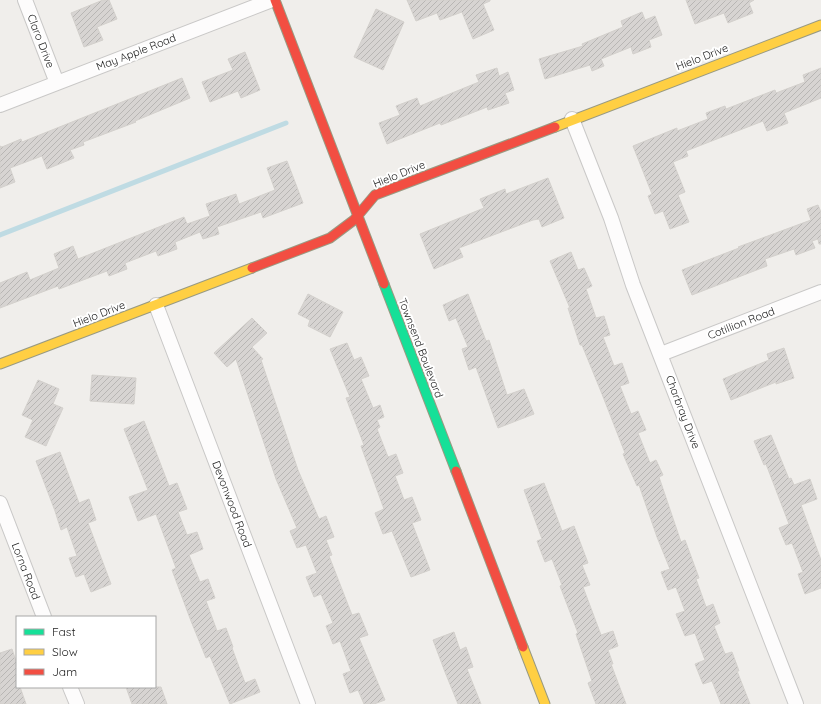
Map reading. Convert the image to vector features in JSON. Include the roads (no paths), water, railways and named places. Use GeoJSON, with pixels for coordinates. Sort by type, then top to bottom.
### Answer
{"type":"FeatureCollection","features":[{"type":"Feature","properties":{"kind":"street","name":"Claro Drive"},"geometry":{"type":"LineString","coordinates":[[25,0],[57,83]]}},
{"type":"Feature","properties":{"kind":"street","name":"May Apple Road"},"geometry":{"type":"LineString","coordinates":[[0,105],[272,0]]}},
{"type":"Feature","properties":{"kind":"street","name":"Townsend Boulevard"},"geometry":{"type":"LineString","coordinates":[[275,0],[545,704]]}},
{"type":"Feature","properties":{"kind":"street","name":"Hielo Drive"},"geometry":{"type":"LineString","coordinates":[[0,364],[330,238],[345,229],[375,195],[821,25]]}},
{"type":"Feature","properties":{"kind":"street","name":"Charbray Drive"},"geometry":{"type":"LineString","coordinates":[[572,119],[611,218],[634,285],[796,704]]}},
{"type":"Feature","properties":{"kind":"street","name":"Cotillion Road"},"geometry":{"type":"LineString","coordinates":[[661,354],[821,292]]}},
{"type":"Feature","properties":{"kind":"street","name":"Devonwood Road"},"geometry":{"type":"LineString","coordinates":[[156,305],[308,704]]}},
{"type":"Feature","properties":{"kind":"street","name":"Lorna Road"},"geometry":{"type":"LineString","coordinates":[[0,503],[44,616]]}},
{"type":"Feature","properties":{"kind":"street"},"geometry":{"type":"LineString","coordinates":[[70,688],[77,704]]}},
{"type":"Feature","properties":{"kind":"waterway"},"geometry":{"type":"LineString","coordinates":[[0,235],[286,123]]}}]}
